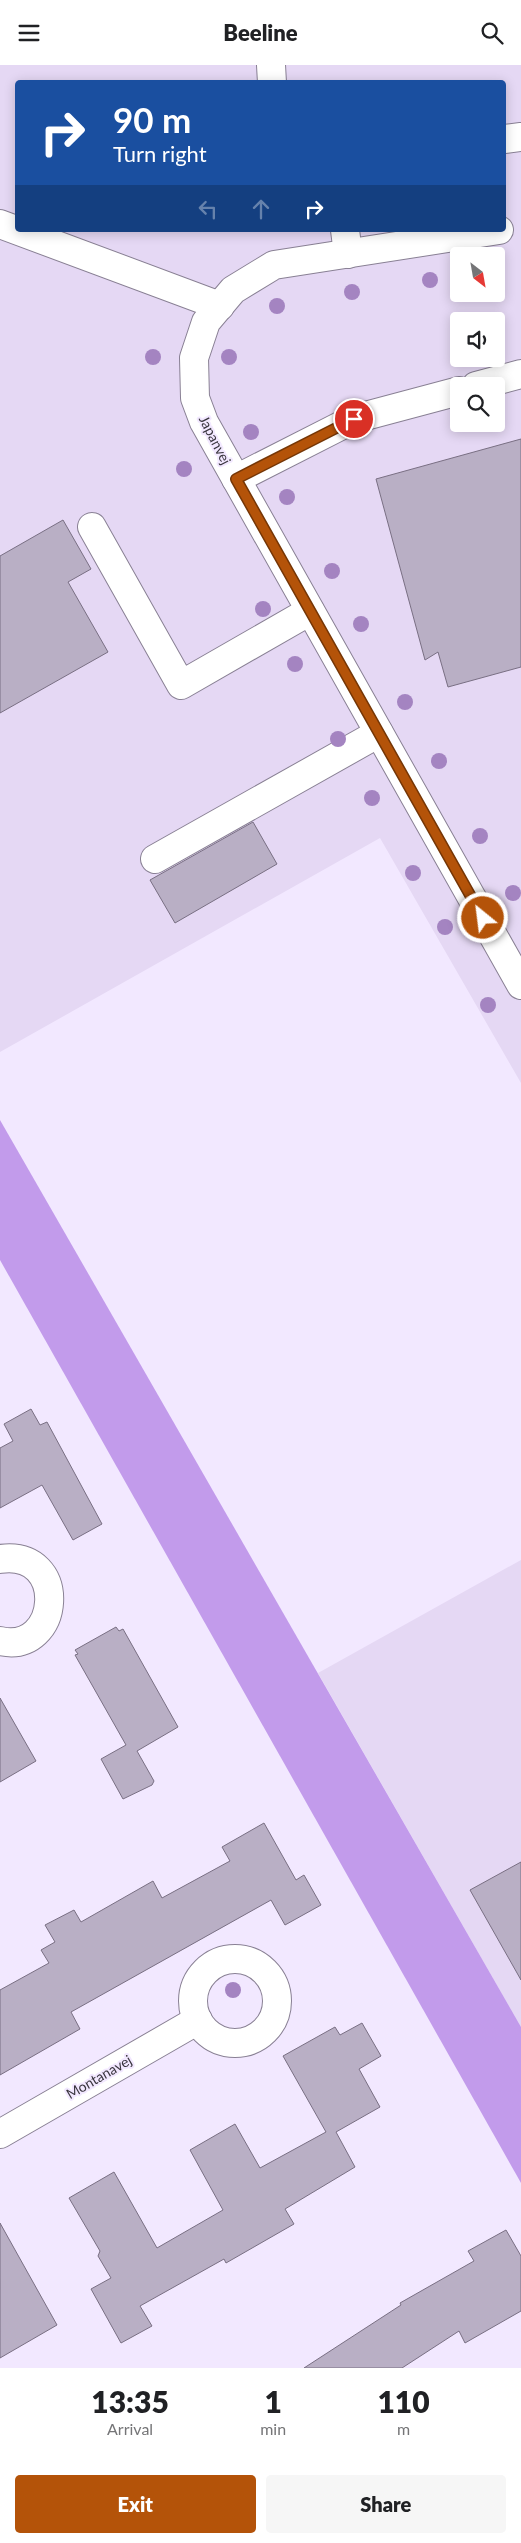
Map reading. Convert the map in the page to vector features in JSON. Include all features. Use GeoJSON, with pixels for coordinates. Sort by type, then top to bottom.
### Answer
{"type":"FeatureCollection","features":[{"type":"Feature","properties":{"kind":"street"},"geometry":{"type":"LineString","coordinates":[[271,65],[272,80]]}},
{"type":"Feature","properties":{"kind":"street"},"geometry":{"type":"LineString","coordinates":[[506,139],[521,137]]}},
{"type":"Feature","properties":{"kind":"street"},"geometry":{"type":"LineString","coordinates":[[0,224],[15,230]]}},
{"type":"Feature","properties":{"kind":"street"},"geometry":{"type":"LineString","coordinates":[[506,229],[521,227]]}},
{"type":"Feature","properties":{"kind":"street"},"geometry":{"type":"LineString","coordinates":[[21,232],[220,306]]}},
{"type":"Feature","properties":{"kind":"street","name":"Japanvej"},"geometry":{"type":"LineString","coordinates":[[474,232],[346,242],[274,265],[233,290],[206,322],[194,358],[195,398],[204,422],[521,985]]}},
{"type":"Feature","properties":{"kind":"street"},"geometry":{"type":"LineString","coordinates":[[505,378],[521,374]]}},
{"type":"Feature","properties":{"kind":"street"},"geometry":{"type":"LineString","coordinates":[[236,479],[354,419],[450,393]]}},
{"type":"Feature","properties":{"kind":"street"},"geometry":{"type":"LineString","coordinates":[[92,527],[181,685],[310,611]]}},
{"type":"Feature","properties":{"kind":"street"},"geometry":{"type":"LineString","coordinates":[[156,859],[379,733]]}},
{"type":"Feature","properties":{"kind":"street"},"geometry":{"type":"LineString","coordinates":[[0,1559],[10,1558],[24,1561],[36,1568],[45,1579],[50,1592],[50,1605],[47,1618],[39,1629],[29,1637],[16,1641],[0,1641]]}},
{"type":"Feature","properties":{"kind":"street","name":"Montanavej"},"geometry":{"type":"LineString","coordinates":[[0,2134],[198,2020]]}},
{"type":"Feature","properties":{"kind":"shaded area"},"geometry":{"type":"Polygon","coordinates":[[[0,65],[521,65],[521,1083],[380,838],[0,1052],[0,65]]]}},
{"type":"Feature","properties":{"kind":"shaded area"},"geometry":{"type":"Polygon","coordinates":[[[0,1120],[521,2027],[521,2183],[0,1260],[0,1120]]]}},
{"type":"Feature","properties":{"kind":"shaded area"},"geometry":{"type":"Polygon","coordinates":[[[521,1560],[521,2027],[318,1673],[521,1560]]]}},
{"type":"Feature","properties":{"kind":"building"},"geometry":{"type":"Polygon","coordinates":[[[521,439],[521,667],[448,687],[438,652],[425,660],[376,479],[521,439]]]}},
{"type":"Feature","properties":{"kind":"building"},"geometry":{"type":"Polygon","coordinates":[[[63,520],[91,569],[68,582],[108,652],[0,713],[0,556],[63,520]]]}},
{"type":"Feature","properties":{"kind":"building"},"geometry":{"type":"Polygon","coordinates":[[[253,822],[277,864],[175,923],[150,880],[253,822]]]}},
{"type":"Feature","properties":{"kind":"building"},"geometry":{"type":"Polygon","coordinates":[[[31,1409],[40,1425],[47,1422],[102,1524],[73,1540],[42,1485],[0,1508],[0,1448],[13,1441],[4,1424],[31,1409]]]}},
{"type":"Feature","properties":{"kind":"building"},"geometry":{"type":"Polygon","coordinates":[[[116,1627],[119,1631],[123,1629],[178,1727],[137,1751],[154,1781],[152,1785],[123,1799],[101,1759],[126,1745],[75,1655],[78,1654],[75,1650],[116,1627]]]}},
{"type":"Feature","properties":{"kind":"building"},"geometry":{"type":"Polygon","coordinates":[[[0,1698],[36,1761],[0,1782],[0,1698]]]}},
{"type":"Feature","properties":{"kind":"building"},"geometry":{"type":"Polygon","coordinates":[[[264,1823],[296,1880],[304,1875],[321,1905],[285,1925],[271,1900],[71,2012],[80,2029],[0,2075],[0,1990],[49,1963],[41,1950],[55,1942],[45,1925],[74,1910],[81,1922],[153,1881],[162,1898],[230,1861],[222,1847],[264,1823]]]}},
{"type":"Feature","properties":{"kind":"building"},"geometry":{"type":"Polygon","coordinates":[[[521,1862],[521,1980],[470,1890],[521,1862]]]}},
{"type":"Feature","properties":{"kind":"building"},"geometry":{"type":"Polygon","coordinates":[[[362,2023],[381,2056],[359,2069],[380,2107],[336,2132],[355,2167],[285,2209],[294,2224],[226,2263],[224,2259],[140,2306],[152,2326],[121,2343],[91,2289],[111,2278],[98,2256],[100,2251],[69,2198],[114,2172],[157,2248],[223,2210],[190,2150],[235,2124],[260,2168],[326,2132],[283,2056],[335,2027],[340,2035],[362,2023]]]}},
{"type":"Feature","properties":{"kind":"building"},"geometry":{"type":"Polygon","coordinates":[[[0,2223],[57,2325],[0,2358],[0,2223]]]}},
{"type":"Feature","properties":{"kind":"building"},"geometry":{"type":"Polygon","coordinates":[[[506,2230],[521,2256],[521,2311],[465,2343],[459,2331],[402,2368],[304,2368],[401,2305],[400,2303],[474,2261],[468,2251],[506,2230]]]}},
{"type":"Feature","properties":{"kind":"route"},"geometry":{"type":"LineString","coordinates":[[354,419],[236,479],[483,918]]}}]}
